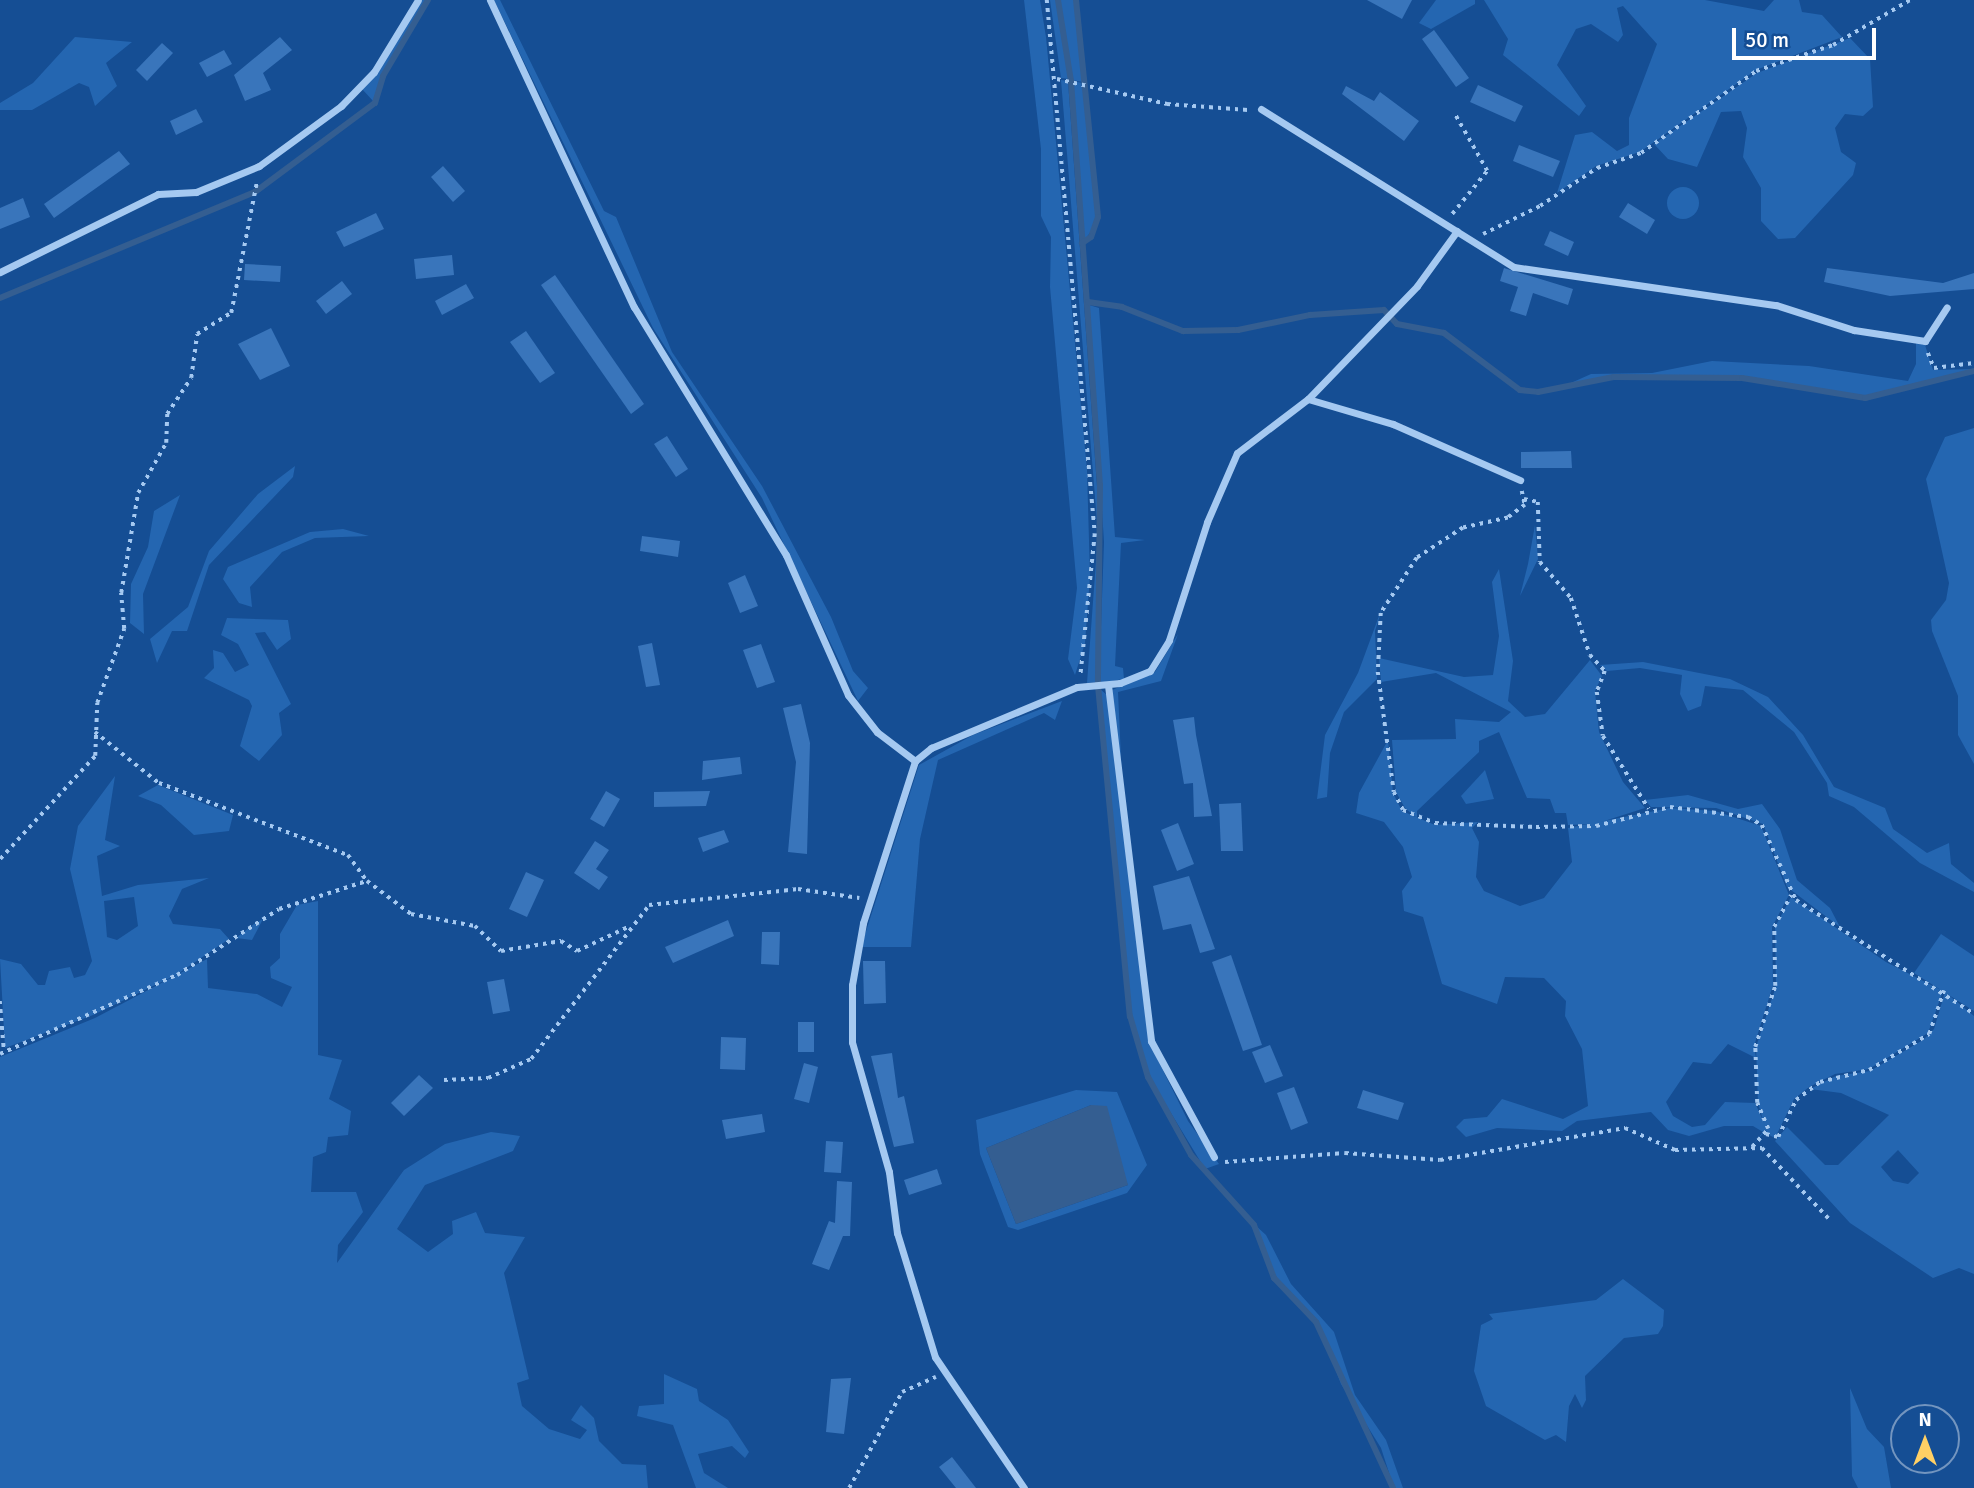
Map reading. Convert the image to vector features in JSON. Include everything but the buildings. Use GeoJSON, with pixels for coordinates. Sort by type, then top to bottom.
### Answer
{"type":"FeatureCollection","features":[{"type":"Feature","properties":{"kind":"street"},"geometry":{"type":"LineString","coordinates":[[0,272],[158,194],[196,192],[259,166],[349,98],[373,72],[418,0]]}},
{"type":"Feature","properties":{"kind":"street"},"geometry":{"type":"LineString","coordinates":[[490,0],[634,307],[786,555],[848,695],[877,732],[915,761]]}},
{"type":"Feature","properties":{"kind":"street"},"geometry":{"type":"LineString","coordinates":[[1261,109],[1514,267],[1569,279],[1599,275],[1776,305],[1854,330],[1925,341],[1947,307]]}},
{"type":"Feature","properties":{"kind":"street"},"geometry":{"type":"LineString","coordinates":[[1024,1488],[978,1427],[948,1372],[935,1357],[897,1233],[888,1172],[852,1042],[852,985],[871,900],[915,761],[931,748],[1077,687],[1108,685],[1139,678],[1159,660],[1231,463],[1250,440],[1308,400],[1416,286],[1457,231]]}},
{"type":"Feature","properties":{"kind":"street"},"geometry":{"type":"LineString","coordinates":[[1308,400],[1393,424],[1520,480]]}},
{"type":"Feature","properties":{"kind":"street"},"geometry":{"type":"LineString","coordinates":[[1108,685],[1151,1041],[1214,1157]]}},
{"type":"Feature","properties":{"kind":"path"},"geometry":{"type":"LineString","coordinates":[[1047,0],[1057,79],[1095,534],[1088,648],[1077,687]]}},
{"type":"Feature","properties":{"kind":"path"},"geometry":{"type":"LineString","coordinates":[[1472,240],[1540,206],[1597,168],[1641,153],[1756,71],[1833,45],[1910,0]]}},
{"type":"Feature","properties":{"kind":"path"},"geometry":{"type":"LineString","coordinates":[[1057,79],[1167,104],[1261,109]]}},
{"type":"Feature","properties":{"kind":"path"},"geometry":{"type":"LineString","coordinates":[[1444,222],[1487,171],[1455,115]]}},
{"type":"Feature","properties":{"kind":"path"},"geometry":{"type":"LineString","coordinates":[[0,859],[38,811],[95,756],[97,703],[124,629],[121,593],[138,493],[166,443],[167,414],[191,378],[197,334],[231,313],[259,166]]}},
{"type":"Feature","properties":{"kind":"path"},"geometry":{"type":"LineString","coordinates":[[1925,341],[1934,368],[1974,363]]}},
{"type":"Feature","properties":{"kind":"path"},"geometry":{"type":"LineString","coordinates":[[1520,480],[1524,499]]}},
{"type":"Feature","properties":{"kind":"path"},"geometry":{"type":"LineString","coordinates":[[1524,499],[1508,518],[1463,528],[1416,558],[1384,605],[1378,672],[1394,792],[1403,810],[1434,824],[1596,826],[1649,809],[1716,810],[1762,825],[1791,895],[1887,961],[1944,990],[1974,1014]]}},
{"type":"Feature","properties":{"kind":"path"},"geometry":{"type":"LineString","coordinates":[[1524,499],[1538,502],[1540,562],[1571,598],[1590,655],[1605,671],[1597,692],[1603,736],[1649,809]]}},
{"type":"Feature","properties":{"kind":"path"},"geometry":{"type":"LineString","coordinates":[[95,732],[159,783],[348,855],[367,881],[411,914],[475,926],[501,951],[561,941],[577,951],[628,927]]}},
{"type":"Feature","properties":{"kind":"path"},"geometry":{"type":"LineString","coordinates":[[0,1054],[4,1050],[94,1017],[177,975],[279,909],[367,881]]}},
{"type":"Feature","properties":{"kind":"path"},"geometry":{"type":"LineString","coordinates":[[444,1080],[488,1078],[531,1059],[576,1008],[628,927],[649,905],[798,889],[871,900]]}},
{"type":"Feature","properties":{"kind":"path"},"geometry":{"type":"LineString","coordinates":[[1766,1134],[1757,1102],[1755,1046],[1775,986],[1774,927],[1791,895]]}},
{"type":"Feature","properties":{"kind":"path"},"geometry":{"type":"LineString","coordinates":[[1766,1134],[1779,1137],[1796,1100],[1819,1082],[1869,1070],[1929,1034],[1944,990]]}},
{"type":"Feature","properties":{"kind":"path"},"geometry":{"type":"LineString","coordinates":[[0,1001],[4,1050]]}},
{"type":"Feature","properties":{"kind":"path"},"geometry":{"type":"LineString","coordinates":[[1214,1157],[1254,1163],[1345,1153],[1440,1160],[1625,1128],[1675,1150],[1752,1147],[1773,1157],[1831,1221]]}},
{"type":"Feature","properties":{"kind":"path"},"geometry":{"type":"LineString","coordinates":[[1752,1147],[1766,1134]]}},
{"type":"Feature","properties":{"kind":"path"},"geometry":{"type":"LineString","coordinates":[[849,1488],[902,1392],[948,1372]]}},
{"type":"Feature","properties":{"kind":"shaded area"},"geometry":{"type":"Polygon","coordinates":[[[421,0],[429,0],[382,75],[374,102],[362,89],[421,0]]]}},
{"type":"Feature","properties":{"kind":"shaded area"},"geometry":{"type":"Polygon","coordinates":[[[494,0],[500,0],[604,211],[616,217],[672,352],[762,486],[831,617],[853,671],[868,688],[858,701],[762,498],[653,328],[494,0]]]}},
{"type":"Feature","properties":{"kind":"shaded area"},"geometry":{"type":"Polygon","coordinates":[[[1024,0],[1040,0],[1046,37],[1087,470],[1090,576],[1085,643],[1075,675],[1068,659],[1077,588],[1050,287],[1051,237],[1041,216],[1041,149],[1024,0]]]}},
{"type":"Feature","properties":{"kind":"shaded area"},"geometry":{"type":"Polygon","coordinates":[[[1050,0],[1056,0],[1069,79],[1061,78],[1050,0]]]}},
{"type":"Feature","properties":{"kind":"shaded area"},"geometry":{"type":"Polygon","coordinates":[[[1059,0],[1075,0],[1083,82],[1072,80],[1059,0]]]}},
{"type":"Feature","properties":{"kind":"shaded area"},"geometry":{"type":"Polygon","coordinates":[[[1436,0],[1475,0],[1475,4],[1431,29],[1419,23],[1436,0]]]}},
{"type":"Feature","properties":{"kind":"shaded area"},"geometry":{"type":"Polygon","coordinates":[[[1484,0],[1705,0],[1764,11],[1774,0],[1799,0],[1802,12],[1822,15],[1842,37],[1756,70],[1640,152],[1596,166],[1557,193],[1575,135],[1592,132],[1617,151],[1629,145],[1629,118],[1657,44],[1623,6],[1617,8],[1623,35],[1618,42],[1591,24],[1576,29],[1557,65],[1586,106],[1579,116],[1503,55],[1508,39],[1484,0]]]}},
{"type":"Feature","properties":{"kind":"shaded area"},"geometry":{"type":"Polygon","coordinates":[[[75,37],[132,42],[106,63],[117,86],[95,106],[89,87],[79,83],[32,110],[0,110],[0,103],[33,83],[75,37]]]}},
{"type":"Feature","properties":{"kind":"shaded area"},"geometry":{"type":"Polygon","coordinates":[[[1850,38],[1870,59],[1873,107],[1863,116],[1845,114],[1835,128],[1841,152],[1856,163],[1853,175],[1795,238],[1778,239],[1761,221],[1761,188],[1743,157],[1747,128],[1741,111],[1721,112],[1697,167],[1668,159],[1654,144],[1757,73],[1850,38]]]}},
{"type":"Feature","properties":{"kind":"shaded area"},"geometry":{"type":"Polygon","coordinates":[[[1061,80],[1068,81],[1101,542],[1096,682],[1087,683],[1098,534],[1061,80]]]}},
{"type":"Feature","properties":{"kind":"shaded area"},"geometry":{"type":"Polygon","coordinates":[[[1072,81],[1083,83],[1096,197],[1096,225],[1083,242],[1072,81]]]}},
{"type":"Feature","properties":{"kind":"shaded area"},"geometry":{"type":"Polygon","coordinates":[[[1683,187],[1694,192],[1699,203],[1694,214],[1683,219],[1672,214],[1667,203],[1672,192],[1683,187]]]}},
{"type":"Feature","properties":{"kind":"shaded area"},"geometry":{"type":"Polygon","coordinates":[[[1089,305],[1099,308],[1115,537],[1145,540],[1121,543],[1115,666],[1123,668],[1124,679],[1099,683],[1104,542],[1089,305]]]}},
{"type":"Feature","properties":{"kind":"shaded area"},"geometry":{"type":"Polygon","coordinates":[[[1916,342],[1924,342],[1933,370],[1974,369],[1865,397],[1742,376],[1614,375],[1553,391],[1591,374],[1652,373],[1712,361],[1809,366],[1908,381],[1916,364],[1916,342]]]}},
{"type":"Feature","properties":{"kind":"shaded area"},"geometry":{"type":"Polygon","coordinates":[[[1974,428],[1974,764],[1958,735],[1958,696],[1932,631],[1931,620],[1946,600],[1949,583],[1926,479],[1945,437],[1974,428]]]}},
{"type":"Feature","properties":{"kind":"shaded area"},"geometry":{"type":"Polygon","coordinates":[[[295,466],[293,477],[209,565],[187,631],[172,631],[157,663],[150,639],[188,607],[209,551],[258,494],[295,466]]]}},
{"type":"Feature","properties":{"kind":"shaded area"},"geometry":{"type":"Polygon","coordinates":[[[180,495],[143,594],[144,634],[130,623],[131,584],[148,547],[154,511],[180,495]]]}},
{"type":"Feature","properties":{"kind":"shaded area"},"geometry":{"type":"Polygon","coordinates":[[[1535,525],[1538,559],[1520,596],[1528,564],[1535,525]]]}},
{"type":"Feature","properties":{"kind":"shaded area"},"geometry":{"type":"Polygon","coordinates":[[[343,529],[369,536],[315,538],[282,552],[250,587],[252,607],[239,603],[223,579],[228,567],[310,532],[343,529]]]}},
{"type":"Feature","properties":{"kind":"shaded area"},"geometry":{"type":"Polygon","coordinates":[[[1499,569],[1513,661],[1508,701],[1525,717],[1545,714],[1590,660],[1602,676],[1595,691],[1599,732],[1623,782],[1645,808],[1595,824],[1568,825],[1566,813],[1555,813],[1550,799],[1527,798],[1499,732],[1479,741],[1479,752],[1417,811],[1417,818],[1405,808],[1396,792],[1392,740],[1456,739],[1455,719],[1499,722],[1511,712],[1436,673],[1381,682],[1379,658],[1464,677],[1493,675],[1499,636],[1492,582],[1499,569]]]}},
{"type":"Feature","properties":{"kind":"shaded area"},"geometry":{"type":"Polygon","coordinates":[[[1386,597],[1375,631],[1377,679],[1344,712],[1330,753],[1327,797],[1317,799],[1325,735],[1358,673],[1386,597]]]}},
{"type":"Feature","properties":{"kind":"shaded area"},"geometry":{"type":"Polygon","coordinates":[[[227,618],[288,620],[291,639],[277,650],[265,632],[255,633],[291,704],[279,713],[282,735],[259,761],[240,746],[252,706],[249,700],[204,678],[214,668],[213,650],[223,653],[235,672],[249,665],[238,644],[221,635],[227,618]]]}},
{"type":"Feature","properties":{"kind":"shaded area"},"geometry":{"type":"Polygon","coordinates":[[[1178,634],[1161,681],[1118,692],[1123,802],[1112,690],[1155,672],[1178,634]]]}},
{"type":"Feature","properties":{"kind":"shaded area"},"geometry":{"type":"Polygon","coordinates":[[[1643,662],[1730,679],[1768,697],[1803,735],[1834,787],[1885,808],[1893,829],[1927,853],[1949,843],[1951,864],[1974,883],[1974,892],[1920,863],[1854,807],[1829,796],[1827,783],[1794,732],[1743,690],[1705,686],[1701,706],[1688,711],[1680,694],[1682,675],[1640,668],[1607,671],[1600,665],[1643,662]]]}},
{"type":"Feature","properties":{"kind":"shaded area"},"geometry":{"type":"Polygon","coordinates":[[[1100,689],[1107,695],[1149,1042],[1188,1121],[1219,1164],[1205,1169],[1149,1077],[1131,1016],[1100,689]]]}},
{"type":"Feature","properties":{"kind":"shaded area"},"geometry":{"type":"Polygon","coordinates":[[[1062,701],[1055,720],[1044,713],[938,760],[920,839],[911,947],[861,947],[919,765],[973,735],[1062,701]]]}},
{"type":"Feature","properties":{"kind":"shaded area"},"geometry":{"type":"Polygon","coordinates":[[[1388,740],[1393,793],[1402,811],[1435,825],[1478,822],[1472,828],[1479,842],[1476,877],[1484,891],[1520,906],[1544,898],[1572,862],[1568,828],[1670,808],[1715,811],[1761,826],[1789,895],[1772,927],[1773,985],[1754,1046],[1756,1058],[1728,1044],[1711,1064],[1693,1062],[1666,1102],[1673,1116],[1692,1127],[1705,1125],[1725,1102],[1755,1103],[1767,1129],[1752,1146],[1763,1132],[1753,1126],[1724,1126],[1689,1136],[1668,1130],[1651,1112],[1577,1121],[1562,1131],[1497,1128],[1466,1137],[1456,1127],[1464,1119],[1487,1117],[1502,1099],[1563,1119],[1588,1106],[1582,1049],[1565,1016],[1566,1001],[1544,978],[1505,977],[1497,1004],[1442,984],[1423,917],[1404,911],[1402,891],[1412,877],[1403,847],[1384,822],[1356,813],[1359,793],[1388,740]]]}},
{"type":"Feature","properties":{"kind":"shaded area"},"geometry":{"type":"Polygon","coordinates":[[[1485,770],[1494,799],[1466,804],[1461,796],[1485,770]]]}},
{"type":"Feature","properties":{"kind":"shaded area"},"geometry":{"type":"Polygon","coordinates":[[[115,776],[105,840],[120,846],[97,856],[102,896],[138,885],[209,878],[182,889],[169,916],[173,924],[220,929],[229,939],[176,975],[93,1015],[5,1048],[0,959],[21,964],[38,985],[45,985],[49,971],[70,967],[74,978],[85,975],[92,961],[70,869],[78,826],[115,776]],[[134,897],[104,901],[107,937],[117,940],[138,926],[134,897]]]}},
{"type":"Feature","properties":{"kind":"shaded area"},"geometry":{"type":"Polygon","coordinates":[[[158,785],[233,815],[229,831],[194,835],[161,805],[138,796],[158,785]]]}},
{"type":"Feature","properties":{"kind":"shaded area"},"geometry":{"type":"Polygon","coordinates":[[[1688,795],[1738,809],[1762,804],[1780,829],[1797,880],[1830,908],[1840,927],[1787,887],[1763,824],[1716,808],[1651,807],[1645,800],[1688,795]]]}},
{"type":"Feature","properties":{"kind":"shaded area"},"geometry":{"type":"Polygon","coordinates":[[[1791,897],[1886,962],[1943,991],[1928,1033],[1869,1069],[1835,1074],[1809,1087],[1794,1099],[1775,1138],[1767,1134],[1758,1103],[1756,1047],[1776,986],[1775,927],[1791,897]]]}},
{"type":"Feature","properties":{"kind":"shaded area"},"geometry":{"type":"Polygon","coordinates":[[[318,901],[318,1055],[342,1060],[329,1099],[351,1111],[348,1135],[328,1137],[326,1152],[313,1157],[311,1192],[356,1192],[363,1212],[338,1245],[337,1263],[404,1170],[445,1144],[491,1132],[520,1136],[513,1151],[425,1185],[397,1229],[428,1252],[453,1234],[452,1221],[476,1212],[485,1233],[525,1237],[504,1273],[529,1379],[517,1383],[522,1406],[549,1429],[580,1439],[587,1430],[571,1420],[581,1405],[594,1418],[599,1441],[622,1464],[646,1465],[648,1488],[0,1488],[0,1057],[95,1018],[207,959],[208,988],[257,994],[282,1007],[292,987],[271,978],[270,967],[280,958],[280,934],[297,905],[318,901]]]}},
{"type":"Feature","properties":{"kind":"shaded area"},"geometry":{"type":"Polygon","coordinates":[[[263,919],[252,940],[236,938],[254,924],[263,919]]]}},
{"type":"Feature","properties":{"kind":"shaded area"},"geometry":{"type":"Polygon","coordinates":[[[1941,934],[1974,956],[1974,1011],[1914,973],[1941,934]]]}},
{"type":"Feature","properties":{"kind":"shaded area"},"geometry":{"type":"Polygon","coordinates":[[[1945,992],[1974,1016],[1974,1274],[1959,1268],[1933,1278],[1850,1223],[1775,1141],[1787,1127],[1825,1165],[1838,1165],[1889,1115],[1841,1093],[1810,1089],[1836,1076],[1870,1071],[1923,1040],[1934,1029],[1945,992]],[[1898,1150],[1881,1167],[1893,1181],[1908,1184],[1919,1173],[1898,1150]]]}},
{"type":"Feature","properties":{"kind":"shaded area"},"geometry":{"type":"Polygon","coordinates":[[[1076,1090],[1117,1092],[1147,1165],[1127,1193],[1018,1230],[1008,1227],[980,1154],[976,1120],[1076,1090]],[[1091,1105],[986,1148],[1016,1224],[1128,1185],[1091,1105]]]}},
{"type":"Feature","properties":{"kind":"shaded area"},"geometry":{"type":"Polygon","coordinates":[[[1091,1105],[1107,1106],[1128,1185],[1016,1224],[986,1148],[1091,1105]]]}},
{"type":"Feature","properties":{"kind":"shaded area"},"geometry":{"type":"Polygon","coordinates":[[[1255,1225],[1266,1235],[1291,1284],[1334,1332],[1355,1395],[1386,1440],[1403,1488],[1394,1488],[1381,1448],[1341,1384],[1317,1321],[1275,1277],[1255,1225]]]}},
{"type":"Feature","properties":{"kind":"shaded area"},"geometry":{"type":"Polygon","coordinates":[[[1623,1279],[1664,1310],[1663,1326],[1658,1334],[1624,1338],[1585,1376],[1586,1400],[1582,1408],[1575,1394],[1569,1406],[1566,1442],[1556,1435],[1545,1440],[1486,1406],[1474,1371],[1481,1325],[1493,1319],[1489,1314],[1596,1300],[1623,1279]]]}},
{"type":"Feature","properties":{"kind":"shaded area"},"geometry":{"type":"Polygon","coordinates":[[[664,1374],[697,1389],[699,1401],[728,1420],[749,1452],[745,1458],[732,1446],[698,1454],[704,1473],[728,1488],[696,1488],[673,1425],[637,1416],[639,1406],[664,1404],[664,1374]]]}},
{"type":"Feature","properties":{"kind":"shaded area"},"geometry":{"type":"Polygon","coordinates":[[[1850,1388],[1867,1429],[1884,1447],[1891,1488],[1858,1488],[1852,1476],[1850,1388]]]}},
{"type":"Feature","properties":{"kind":"waterway"},"geometry":{"type":"LineString","coordinates":[[0,298],[255,192],[375,103],[383,76],[428,0]]}},
{"type":"Feature","properties":{"kind":"waterway"},"geometry":{"type":"LineString","coordinates":[[1058,0],[1071,81],[1100,485],[1098,686],[1130,1016],[1148,1077],[1191,1155],[1254,1225],[1274,1278],[1316,1322],[1393,1488]]}},
{"type":"Feature","properties":{"kind":"waterway"},"geometry":{"type":"LineString","coordinates":[[1076,0],[1098,217],[1091,237],[1082,243]]}},
{"type":"Feature","properties":{"kind":"waterway"},"geometry":{"type":"LineString","coordinates":[[1088,302],[1122,307],[1183,331],[1238,330],[1310,315],[1384,310],[1397,324],[1444,333],[1520,390],[1538,392],[1614,377],[1742,378],[1865,398],[1974,371]]}}]}
